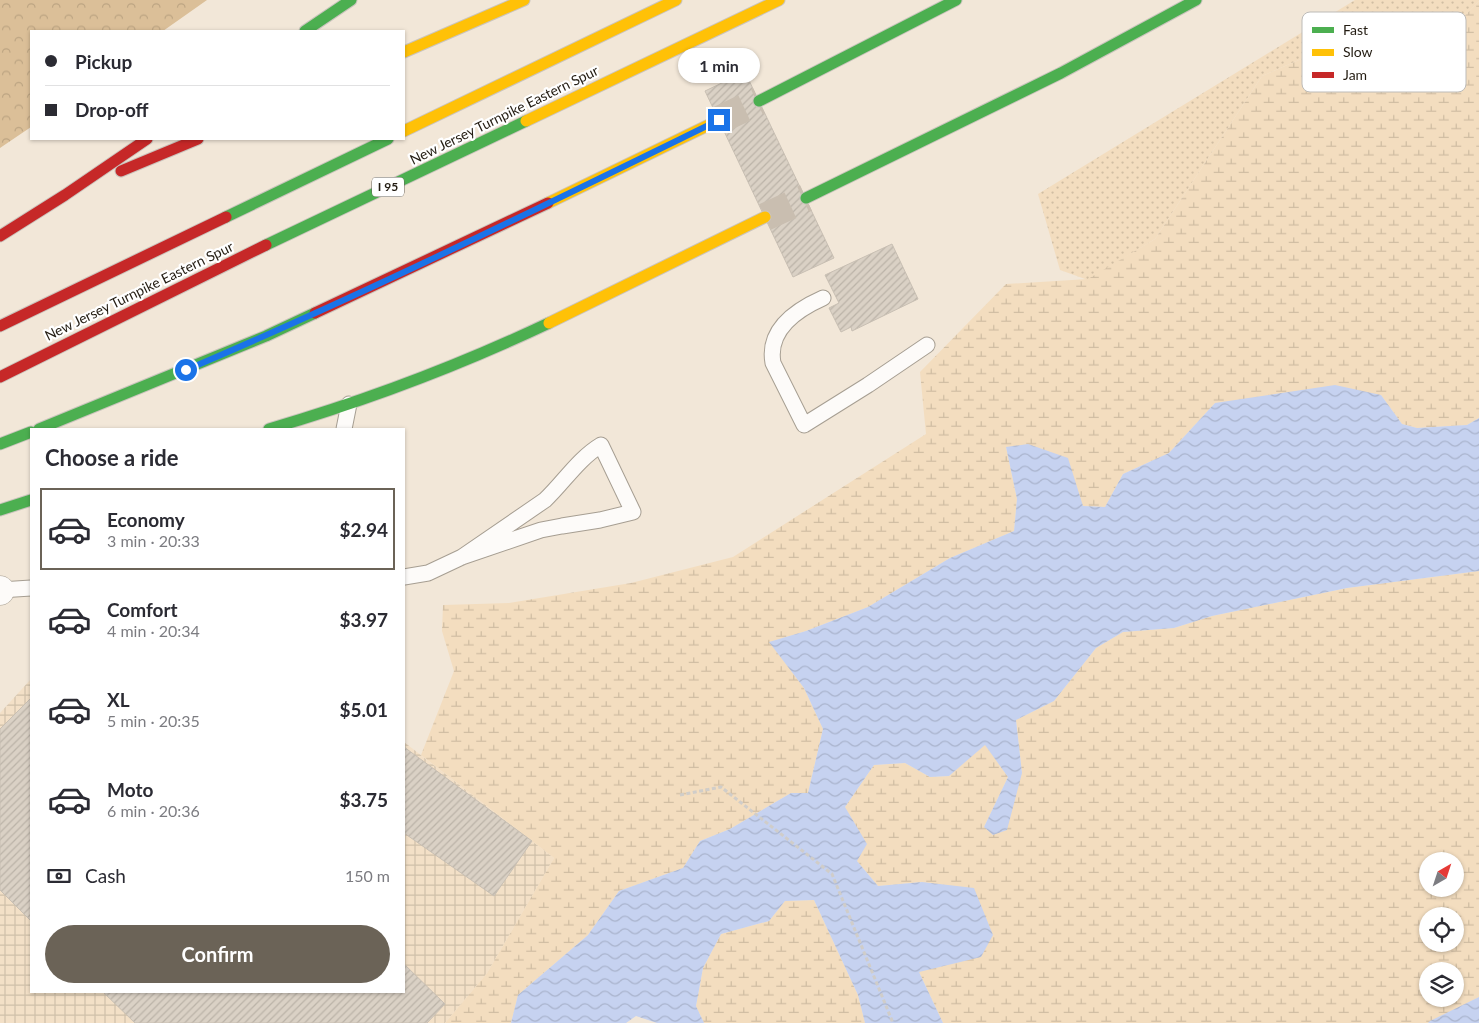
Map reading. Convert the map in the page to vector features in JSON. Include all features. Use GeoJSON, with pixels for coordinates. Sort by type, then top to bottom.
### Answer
{"type":"FeatureCollection","features":[{"type":"Feature","properties":{"kind":"highway"},"geometry":{"type":"LineString","coordinates":[[306,30],[351,0]]}},
{"type":"Feature","properties":{"kind":"highway"},"geometry":{"type":"LineString","coordinates":[[405,52],[524,0]]}},
{"type":"Feature","properties":{"kind":"highway","name":"New Jersey Turnpike Eastern Spur"},"geometry":{"type":"LineString","coordinates":[[405,131],[676,0]]}},
{"type":"Feature","properties":{"kind":"highway","name":"New Jersey Turnpike Eastern Spur"},"geometry":{"type":"LineString","coordinates":[[0,377],[234,260],[779,0]]}},
{"type":"Feature","properties":{"kind":"highway"},"geometry":{"type":"LineString","coordinates":[[759,101],[956,0]]}},
{"type":"Feature","properties":{"kind":"highway"},"geometry":{"type":"LineString","coordinates":[[806,198],[1061,73],[1196,0]]}},
{"type":"Feature","properties":{"kind":"highway"},"geometry":{"type":"LineString","coordinates":[[41,428],[266,336],[719,120]]}},
{"type":"Feature","properties":{"kind":"highway"},"geometry":{"type":"LineString","coordinates":[[0,236],[65,195],[146,140]]}},
{"type":"Feature","properties":{"kind":"highway"},"geometry":{"type":"LineString","coordinates":[[65,195],[196,140]]}},
{"type":"Feature","properties":{"kind":"highway","name":"New Jersey Turnpike Eastern Spur"},"geometry":{"type":"LineString","coordinates":[[0,326],[386,140]]}},
{"type":"Feature","properties":{"kind":"highway"},"geometry":{"type":"LineString","coordinates":[[273,428],[350,404],[448,368],[552,322],[765,218]]}},
{"type":"Feature","properties":{"kind":"highway"},"geometry":{"type":"LineString","coordinates":[[0,444],[30,432]]}},
{"type":"Feature","properties":{"kind":"highway"},"geometry":{"type":"LineString","coordinates":[[0,510],[30,500]]}},
{"type":"Feature","properties":{"kind":"lane"},"geometry":{"type":"LineString","coordinates":[[823,298],[800,310],[782,326],[773,344],[771,353],[773,363],[804,425],[927,345]]}},
{"type":"Feature","properties":{"kind":"lane"},"geometry":{"type":"LineString","coordinates":[[344,428],[350,404]]}},
{"type":"Feature","properties":{"kind":"lane"},"geometry":{"type":"LineString","coordinates":[[405,577],[428,572],[462,557],[541,530],[600,520],[633,512],[601,445],[580,461],[556,490],[544,500],[462,557]]}},
{"type":"Feature","properties":{"kind":"lane"},"geometry":{"type":"LineString","coordinates":[[0,590],[30,588]]}},
{"type":"Feature","properties":{"kind":"path"},"geometry":{"type":"LineString","coordinates":[[680,795],[721,787],[832,874],[893,1023]]}},
{"type":"Feature","properties":{"kind":"shaded area"},"geometry":{"type":"Polygon","coordinates":[[[30,680],[30,993],[405,993],[405,743],[554,858],[487,973],[445,1023],[0,1023],[0,713],[30,680]]]}},
{"type":"Feature","properties":{"kind":"green space"},"geometry":{"type":"Polygon","coordinates":[[[0,0],[207,0],[164,30],[30,30],[30,128],[0,148],[0,0]]]}},
{"type":"Feature","properties":{"kind":"green space"},"geometry":{"type":"Polygon","coordinates":[[[1355,0],[1479,0],[1466,15],[1466,12],[1335,12],[1355,0]]]}},
{"type":"Feature","properties":{"kind":"green space"},"geometry":{"type":"Polygon","coordinates":[[[1479,1],[1479,418],[1467,425],[1417,428],[1402,424],[1381,395],[1215,403],[1169,453],[1123,474],[1105,507],[1083,506],[1006,447],[1017,499],[1014,531],[950,558],[868,607],[806,631],[770,642],[804,688],[823,729],[808,793],[791,793],[730,829],[700,841],[683,868],[619,891],[588,935],[518,995],[511,1023],[445,1023],[487,973],[554,858],[421,755],[454,671],[442,631],[443,605],[509,603],[631,583],[733,557],[926,434],[920,372],[1006,284],[1088,279],[1155,239],[1262,76],[1302,59],[1302,92],[1466,92],[1466,15],[1479,1]]]}},
{"type":"Feature","properties":{"kind":"green space"},"geometry":{"type":"Polygon","coordinates":[[[1302,32],[1302,59],[1262,76],[1155,239],[1088,280],[1060,270],[1038,194],[1302,32]]]}},
{"type":"Feature","properties":{"kind":"green space"},"geometry":{"type":"Polygon","coordinates":[[[1479,571],[1479,997],[1464,1005],[1464,962],[1419,962],[1419,1007],[1459,1007],[1428,1023],[943,1023],[919,972],[922,882],[878,886],[857,861],[845,807],[874,765],[905,763],[930,777],[949,776],[985,744],[1008,777],[984,827],[1022,773],[1016,720],[1054,701],[1096,648],[1123,632],[1174,628],[1212,616],[1347,588],[1479,571]]]}},
{"type":"Feature","properties":{"kind":"green space"},"geometry":{"type":"Polygon","coordinates":[[[814,900],[858,995],[865,1023],[704,1023],[696,1006],[703,968],[721,934],[769,921],[785,901],[814,900]]]}},
{"type":"Feature","properties":{"kind":"water"},"geometry":{"type":"Polygon","coordinates":[[[1335,385],[1381,395],[1402,424],[1417,428],[1467,425],[1479,418],[1479,571],[1347,588],[1212,616],[1174,628],[1123,632],[1096,648],[1054,701],[1016,720],[1022,773],[1007,830],[993,835],[984,827],[1008,777],[985,745],[949,776],[930,777],[905,763],[874,765],[845,807],[867,844],[857,861],[878,886],[922,882],[974,888],[993,935],[981,957],[919,972],[943,1023],[865,1023],[858,995],[814,900],[785,901],[769,921],[721,934],[703,968],[696,1006],[704,1023],[657,1023],[636,1016],[626,1023],[511,1023],[518,995],[588,935],[619,891],[683,868],[700,841],[730,829],[791,793],[808,793],[823,729],[804,688],[769,642],[806,631],[868,607],[950,558],[1014,531],[1017,499],[1006,447],[1028,444],[1068,458],[1083,506],[1105,507],[1123,474],[1169,453],[1215,403],[1335,385]]]}},
{"type":"Feature","properties":{"kind":"water"},"geometry":{"type":"Polygon","coordinates":[[[1479,997],[1479,1023],[1428,1023],[1459,1007],[1464,1007],[1464,1004],[1479,997]]]}},
{"type":"Feature","properties":{"kind":"building"},"geometry":{"type":"Polygon","coordinates":[[[745,72],[834,258],[793,277],[705,91],[745,72]]]}},
{"type":"Feature","properties":{"kind":"building"},"geometry":{"type":"Polygon","coordinates":[[[892,244],[918,299],[852,331],[851,327],[841,332],[829,308],[839,303],[825,275],[892,244]]]}},
{"type":"Feature","properties":{"kind":"building"},"geometry":{"type":"Polygon","coordinates":[[[30,699],[30,920],[0,890],[0,729],[30,699]]]}},
{"type":"Feature","properties":{"kind":"building"},"geometry":{"type":"Polygon","coordinates":[[[405,748],[532,841],[494,896],[405,834],[405,748]]]}},
{"type":"Feature","properties":{"kind":"building"},"geometry":{"type":"Polygon","coordinates":[[[405,965],[445,1004],[427,1023],[135,1023],[104,993],[405,993],[405,965]]]}},
{"type":"Feature","properties":{"kind":"tunnel"},"geometry":{"type":"LineString","coordinates":[[719,120],[759,101]]}},
{"type":"Feature","properties":{"kind":"tunnel"},"geometry":{"type":"LineString","coordinates":[[765,217],[806,198]]}},
{"type":"Feature","properties":{"kind":"traffic: fast"},"geometry":{"type":"LineString","coordinates":[[306,30],[351,0]]}},
{"type":"Feature","properties":{"kind":"traffic: fast"},"geometry":{"type":"LineString","coordinates":[[759,101],[956,0]]}},
{"type":"Feature","properties":{"kind":"traffic: fast"},"geometry":{"type":"LineString","coordinates":[[806,198],[1061,73],[1196,0]]}},
{"type":"Feature","properties":{"kind":"traffic: fast"},"geometry":{"type":"LineString","coordinates":[[266,245],[526,121]]}},
{"type":"Feature","properties":{"kind":"traffic: fast"},"geometry":{"type":"LineString","coordinates":[[226,217],[386,140]]}},
{"type":"Feature","properties":{"kind":"traffic: fast"},"geometry":{"type":"LineString","coordinates":[[41,428],[266,336],[315,313]]}},
{"type":"Feature","properties":{"kind":"traffic: fast"},"geometry":{"type":"LineString","coordinates":[[272,428],[411,382],[549,323]]}},
{"type":"Feature","properties":{"kind":"traffic: fast"},"geometry":{"type":"LineString","coordinates":[[0,444],[30,432]]}},
{"type":"Feature","properties":{"kind":"traffic: fast"},"geometry":{"type":"LineString","coordinates":[[0,510],[30,500]]}},
{"type":"Feature","properties":{"kind":"traffic: slow"},"geometry":{"type":"LineString","coordinates":[[405,52],[524,0]]}},
{"type":"Feature","properties":{"kind":"traffic: slow"},"geometry":{"type":"LineString","coordinates":[[405,131],[676,0]]}},
{"type":"Feature","properties":{"kind":"traffic: slow"},"geometry":{"type":"LineString","coordinates":[[526,121],[779,0]]}},
{"type":"Feature","properties":{"kind":"traffic: slow"},"geometry":{"type":"LineString","coordinates":[[548,203],[719,120]]}},
{"type":"Feature","properties":{"kind":"traffic: slow"},"geometry":{"type":"LineString","coordinates":[[549,323],[765,217]]}},
{"type":"Feature","properties":{"kind":"traffic: jam"},"geometry":{"type":"LineString","coordinates":[[0,236],[65,195],[146,140]]}},
{"type":"Feature","properties":{"kind":"traffic: jam"},"geometry":{"type":"LineString","coordinates":[[121,171],[196,140]]}},
{"type":"Feature","properties":{"kind":"traffic: jam"},"geometry":{"type":"LineString","coordinates":[[315,313],[548,203]]}},
{"type":"Feature","properties":{"kind":"traffic: jam"},"geometry":{"type":"LineString","coordinates":[[0,326],[226,217]]}},
{"type":"Feature","properties":{"kind":"traffic: jam"},"geometry":{"type":"LineString","coordinates":[[0,377],[266,245]]}},
{"type":"Feature","properties":{"kind":"route"},"geometry":{"type":"LineString","coordinates":[[186,370],[266,336],[508,223],[719,120]]}}]}
